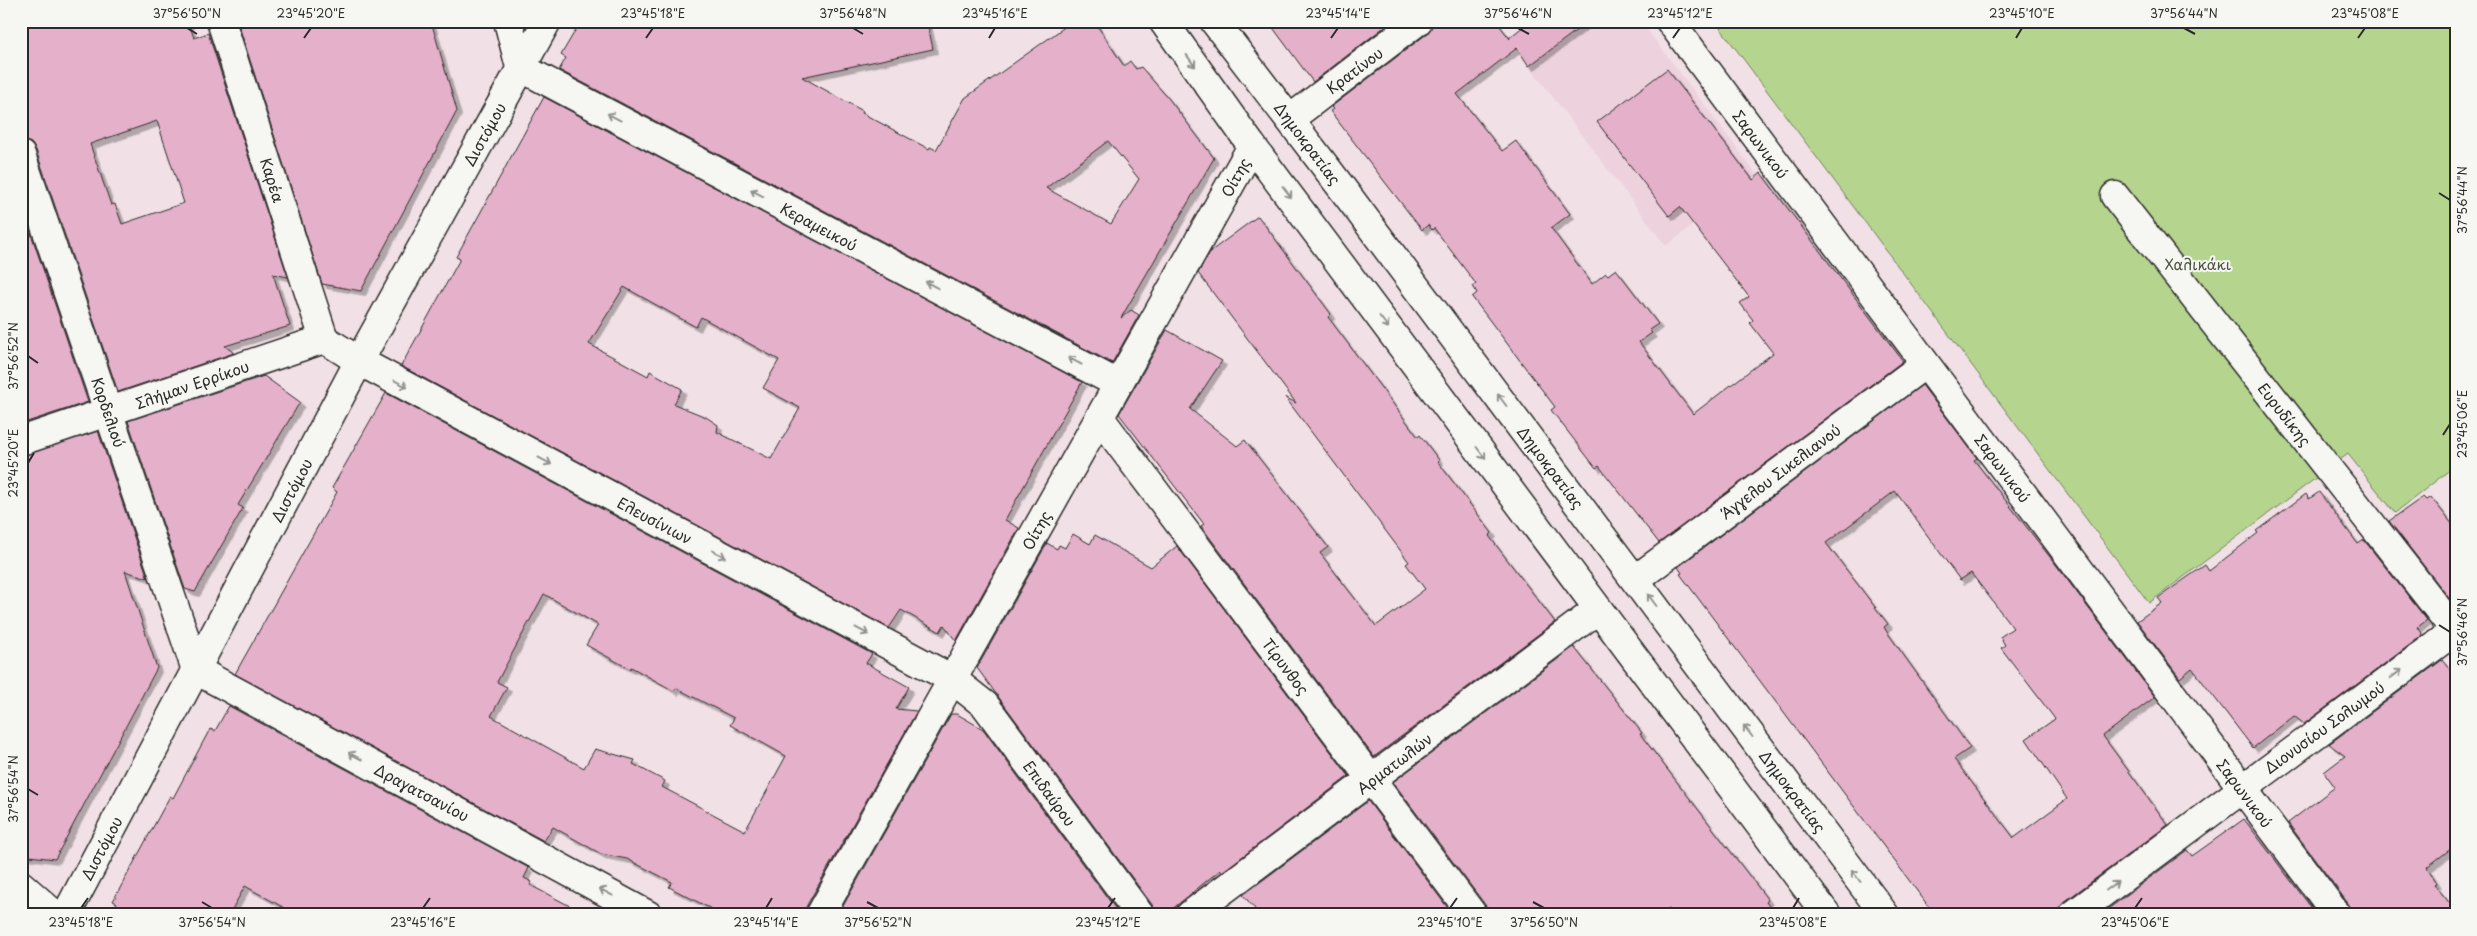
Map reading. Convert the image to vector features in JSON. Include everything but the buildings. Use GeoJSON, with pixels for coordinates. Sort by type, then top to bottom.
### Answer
{"type":"FeatureCollection","features":[{"type":"Feature","properties":{"kind":"street","name":"Καρέα"},"geometry":{"type":"LineString","coordinates":[[222,21],[324,339]]}},
{"type":"Feature","properties":{"kind":"street"},"geometry":{"type":"LineString","coordinates":[[508,21],[520,67]]}},
{"type":"Feature","properties":{"kind":"street","name":"Διστόμου"},"geometry":{"type":"LineString","coordinates":[[66,915],[358,361],[547,21]]}},
{"type":"Feature","properties":{"kind":"street"},"geometry":{"type":"LineString","coordinates":[[1162,21],[1252,146],[1597,610],[1827,915]]}},
{"type":"Feature","properties":{"kind":"street","name":"Δημοκρατίας"},"geometry":{"type":"LineString","coordinates":[[1214,21],[1290,119],[1636,579],[1884,915]]}},
{"type":"Feature","properties":{"kind":"street","name":"Κρατίνου"},"geometry":{"type":"LineString","coordinates":[[1290,119],[1418,21]]}},
{"type":"Feature","properties":{"kind":"street","name":"Σαρωνικού"},"geometry":{"type":"LineString","coordinates":[[1670,21],[2337,915]]}},
{"type":"Feature","properties":{"kind":"street","name":"Κεραµεικού"},"geometry":{"type":"LineString","coordinates":[[520,67],[1118,384]]}},
{"type":"Feature","properties":{"kind":"street","name":"Οίτης"},"geometry":{"type":"LineString","coordinates":[[820,915],[1252,146]]}},
{"type":"Feature","properties":{"kind":"street","name":"Κορδελιού"},"geometry":{"type":"LineString","coordinates":[[21,155],[196,670]]}},
{"type":"Feature","properties":{"kind":"street","name":"Ευρυδίκης"},"geometry":{"type":"LineString","coordinates":[[2115,196],[2455,631]]}},
{"type":"Feature","properties":{"kind":"street"},"geometry":{"type":"LineString","coordinates":[[324,339],[358,361]]}},
{"type":"Feature","properties":{"kind":"street","name":"Σλήμαν Ερρίκου"},"geometry":{"type":"LineString","coordinates":[[21,442],[324,339]]}},
{"type":"Feature","properties":{"kind":"street","name":"Ελευσίνιων"},"geometry":{"type":"LineString","coordinates":[[358,361],[952,679]]}},
{"type":"Feature","properties":{"kind":"street","name":"Άγγελου Σικελιανού"},"geometry":{"type":"LineString","coordinates":[[1636,579],[1925,364]]}},
{"type":"Feature","properties":{"kind":"street","name":"Τίρυνθος"},"geometry":{"type":"LineString","coordinates":[[1100,418],[1473,915]]}},
{"type":"Feature","properties":{"kind":"street","name":"Αρματωλών"},"geometry":{"type":"LineString","coordinates":[[1190,915],[1597,610]]}},
{"type":"Feature","properties":{"kind":"street","name":"Διονυσίου Σολωμού"},"geometry":{"type":"LineString","coordinates":[[2072,915],[2455,631]]}},
{"type":"Feature","properties":{"kind":"street","name":"Δραγατσανίου"},"geometry":{"type":"LineString","coordinates":[[196,670],[648,915]]}},
{"type":"Feature","properties":{"kind":"street","name":"Επιδαύρου"},"geometry":{"type":"LineString","coordinates":[[952,679],[985,705],[1140,915]]}},
{"type":"Feature","properties":{"kind":"street"},"geometry":{"type":"LineString","coordinates":[[21,885],[55,915]]}},
{"type":"Feature","properties":{"kind":"shaded area"},"geometry":{"type":"Polygon","coordinates":[[[1589,21],[1641,21],[1758,176],[1666,246],[1529,66],[1589,21]]]}},
{"type":"Feature","properties":{"kind":"green space","name":"Χαλικάκι"},"geometry":{"type":"Polygon","coordinates":[[[1715,21],[2456,21],[2456,465],[2395,513],[2348,454],[2149,603],[1715,21]]]}}]}
